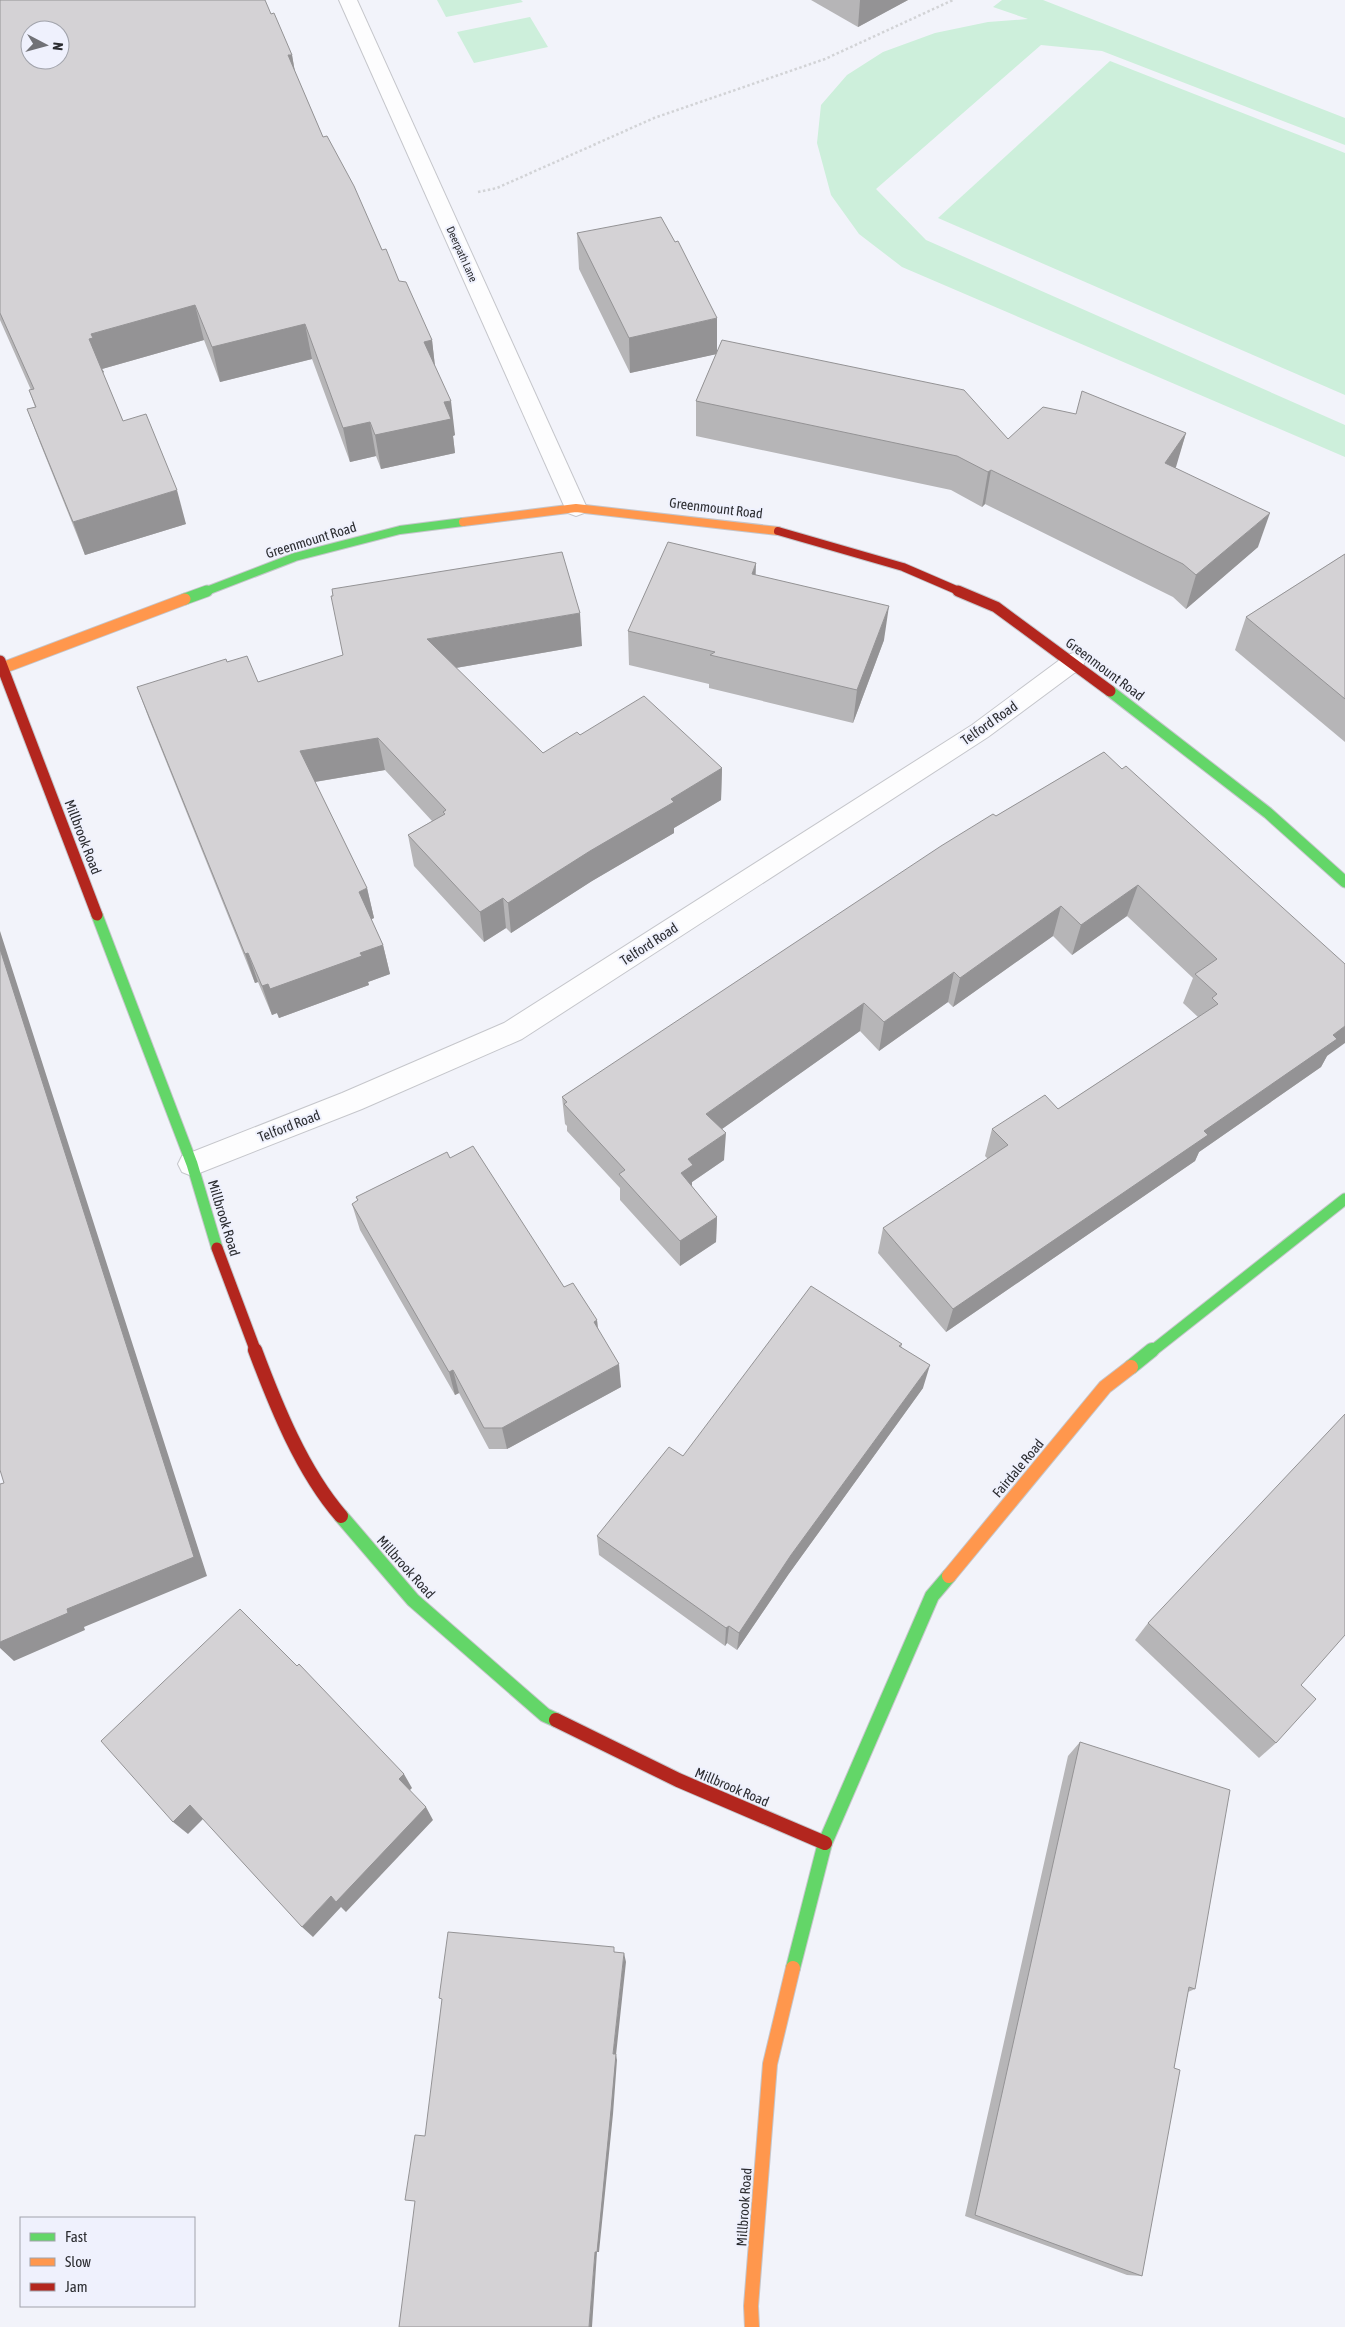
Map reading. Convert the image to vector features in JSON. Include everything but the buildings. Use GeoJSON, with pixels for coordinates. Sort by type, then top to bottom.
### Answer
{"type":"FeatureCollection","features":[{"type":"Feature","properties":{"kind":"street","name":"Deerpath Lane"},"geometry":{"type":"LineString","coordinates":[[348,0],[576,508]]}},
{"type":"Feature","properties":{"kind":"street","name":"Greenmount Road"},"geometry":{"type":"LineString","coordinates":[[1,666],[295,558],[400,530],[576,508],[786,532],[903,567],[996,607],[1073,662],[1268,813],[1345,882]]}},
{"type":"Feature","properties":{"kind":"street","name":"Telford Road"},"geometry":{"type":"LineString","coordinates":[[192,1164],[352,1101],[513,1031],[980,731],[1073,662]]}},
{"type":"Feature","properties":{"kind":"street","name":"Millbrook Road"},"geometry":{"type":"LineString","coordinates":[[1,666],[192,1164],[216,1247],[274,1400],[323,1494],[412,1600],[545,1715],[678,1780],[825,1843],[770,2064],[751,2306],[752,2327]]}},
{"type":"Feature","properties":{"kind":"street","name":"Fairdale Road"},"geometry":{"type":"LineString","coordinates":[[825,1843],[932,1596],[1106,1387],[1345,1198]]}},
{"type":"Feature","properties":{"kind":"path"},"geometry":{"type":"LineString","coordinates":[[439,203],[497,188],[654,118],[824,59],[953,0]]}},
{"type":"Feature","properties":{"kind":"green space"},"geometry":{"type":"Polygon","coordinates":[[[437,0],[521,0],[523,2],[446,17],[437,0]]]}},
{"type":"Feature","properties":{"kind":"green space"},"geometry":{"type":"Polygon","coordinates":[[[1002,0],[1043,0],[1345,118],[1345,145],[1102,51],[1041,45],[876,189],[926,240],[1345,425],[1345,457],[902,267],[859,234],[831,195],[817,143],[821,105],[847,75],[883,52],[935,33],[988,22],[1028,19],[993,7],[1002,0]]]}},
{"type":"Feature","properties":{"kind":"green space"},"geometry":{"type":"Polygon","coordinates":[[[530,17],[548,47],[474,63],[457,32],[530,17]]]}},
{"type":"Feature","properties":{"kind":"green space"},"geometry":{"type":"Polygon","coordinates":[[[1110,61],[1345,153],[1345,395],[938,218],[1110,61]]]}},
{"type":"Feature","properties":{"kind":"traffic: fast"},"geometry":{"type":"LineString","coordinates":[[185,599],[295,557],[400,530],[463,522]]}},
{"type":"Feature","properties":{"kind":"traffic: fast"},"geometry":{"type":"LineString","coordinates":[[1110,691],[1268,813],[1345,882]]}},
{"type":"Feature","properties":{"kind":"traffic: fast"},"geometry":{"type":"LineString","coordinates":[[97,915],[192,1164],[217,1248]]}},
{"type":"Feature","properties":{"kind":"traffic: fast"},"geometry":{"type":"LineString","coordinates":[[1131,1367],[1345,1199]]}},
{"type":"Feature","properties":{"kind":"traffic: fast"},"geometry":{"type":"LineString","coordinates":[[341,1516],[413,1600],[545,1715],[556,1720]]}},
{"type":"Feature","properties":{"kind":"traffic: fast"},"geometry":{"type":"LineString","coordinates":[[793,1968],[825,1843],[932,1596],[949,1576]]}},
{"type":"Feature","properties":{"kind":"traffic: slow"},"geometry":{"type":"LineString","coordinates":[[463,522],[576,508],[778,531]]}},
{"type":"Feature","properties":{"kind":"traffic: slow"},"geometry":{"type":"LineString","coordinates":[[0,669],[185,599]]}},
{"type":"Feature","properties":{"kind":"traffic: slow"},"geometry":{"type":"LineString","coordinates":[[949,1576],[1105,1387],[1131,1367]]}},
{"type":"Feature","properties":{"kind":"traffic: slow"},"geometry":{"type":"LineString","coordinates":[[752,2327],[751,2306],[770,2064],[793,1968]]}},
{"type":"Feature","properties":{"kind":"traffic: jam"},"geometry":{"type":"LineString","coordinates":[[778,531],[903,567],[996,607],[1110,691]]}},
{"type":"Feature","properties":{"kind":"traffic: jam"},"geometry":{"type":"LineString","coordinates":[[0,661],[97,915]]}},
{"type":"Feature","properties":{"kind":"traffic: jam"},"geometry":{"type":"LineString","coordinates":[[217,1248],[274,1400],[323,1495],[341,1516]]}},
{"type":"Feature","properties":{"kind":"traffic: jam"},"geometry":{"type":"LineString","coordinates":[[556,1720],[678,1780],[825,1843]]}}]}
